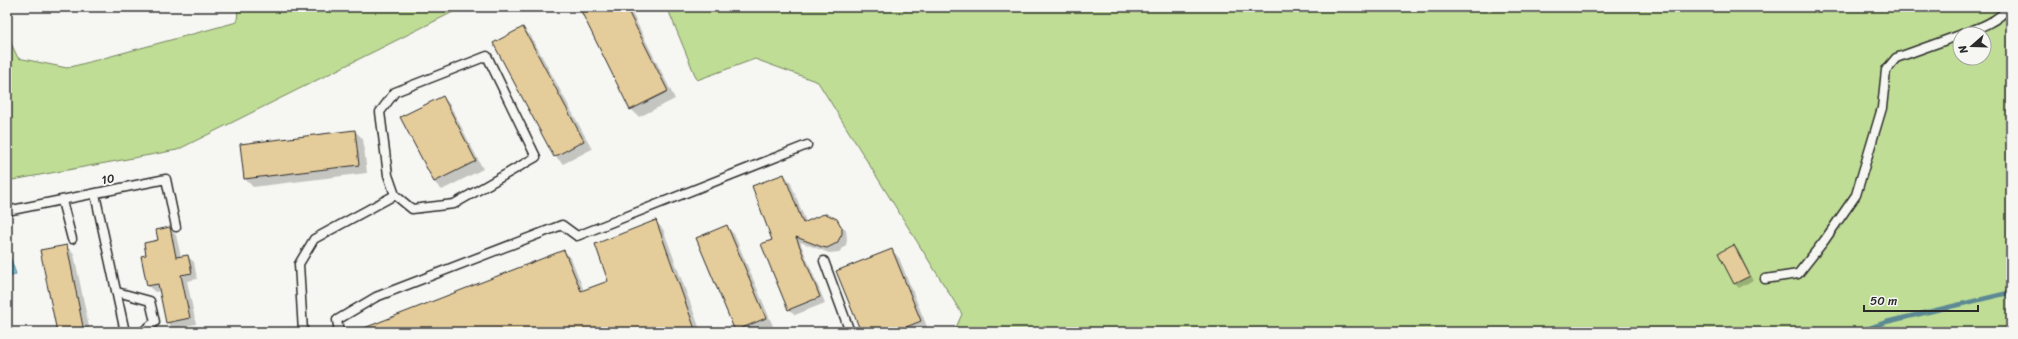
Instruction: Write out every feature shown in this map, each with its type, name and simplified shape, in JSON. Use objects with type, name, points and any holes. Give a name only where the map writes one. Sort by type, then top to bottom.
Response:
[{"type":"lane","points":[[1983,26],[2005,12],[2009,7]]},
{"type":"lane","points":[[1765,279],[1798,274],[1824,241],[1856,195],[1882,108],[1886,70],[1896,58],[1952,37]]},
{"type":"lane","points":[[487,56],[536,157],[454,204],[412,209],[395,195],[388,175],[380,112],[395,92],[487,56]]},
{"type":"lane","points":[[339,332],[337,320],[376,297],[562,225],[576,236],[807,145]]},
{"type":"lane","name":"10","points":[[7,211],[166,179],[176,227]]},
{"type":"lane","points":[[95,194],[125,332]]},
{"type":"lane","points":[[303,332],[299,264],[314,239],[395,195]]},
{"type":"lane","points":[[62,201],[72,239]]},
{"type":"lane","points":[[824,261],[850,332]]},
{"type":"lane","points":[[117,292],[150,301],[155,322],[142,332]]},
{"type":"green space","points":[[238,7],[463,7],[177,150],[7,181],[7,35],[18,58],[67,68],[237,22]]},
{"type":"green space","points":[[667,7],[2011,7],[2011,332],[954,332],[962,314],[818,82],[755,59],[697,80]]},
{"type":"water","points":[[7,254],[10,257],[16,274],[7,278]]},
{"type":"building","points":[[579,7],[626,7],[668,91],[630,110]]},
{"type":"building","points":[[523,27],[584,141],[554,157],[493,43]]},
{"type":"building","points":[[443,96],[476,161],[434,182],[400,117]]},
{"type":"building","points":[[355,130],[359,165],[244,179],[240,144]]},
{"type":"building","points":[[784,174],[803,223],[826,214],[837,219],[842,228],[842,234],[837,243],[827,248],[796,237],[820,297],[788,310],[761,244],[772,240],[752,186]]},
{"type":"building","points":[[656,220],[696,332],[354,332],[564,250],[581,291],[608,281],[595,244]]},
{"type":"building","points":[[727,225],[766,318],[735,331],[696,238]]},
{"type":"building","points":[[170,227],[176,257],[188,255],[192,273],[181,275],[190,318],[166,323],[158,284],[147,286],[141,256],[146,255],[144,243],[158,240],[156,230]]},
{"type":"building","points":[[67,245],[84,332],[57,332],[40,250]]},
{"type":"building","points":[[1734,245],[1750,276],[1734,284],[1718,253]]},
{"type":"building","points":[[892,249],[921,321],[894,332],[861,332],[836,271]]},
{"type":"waterway","points":[[1858,332],[1886,322],[2008,293],[2011,287]]}]
